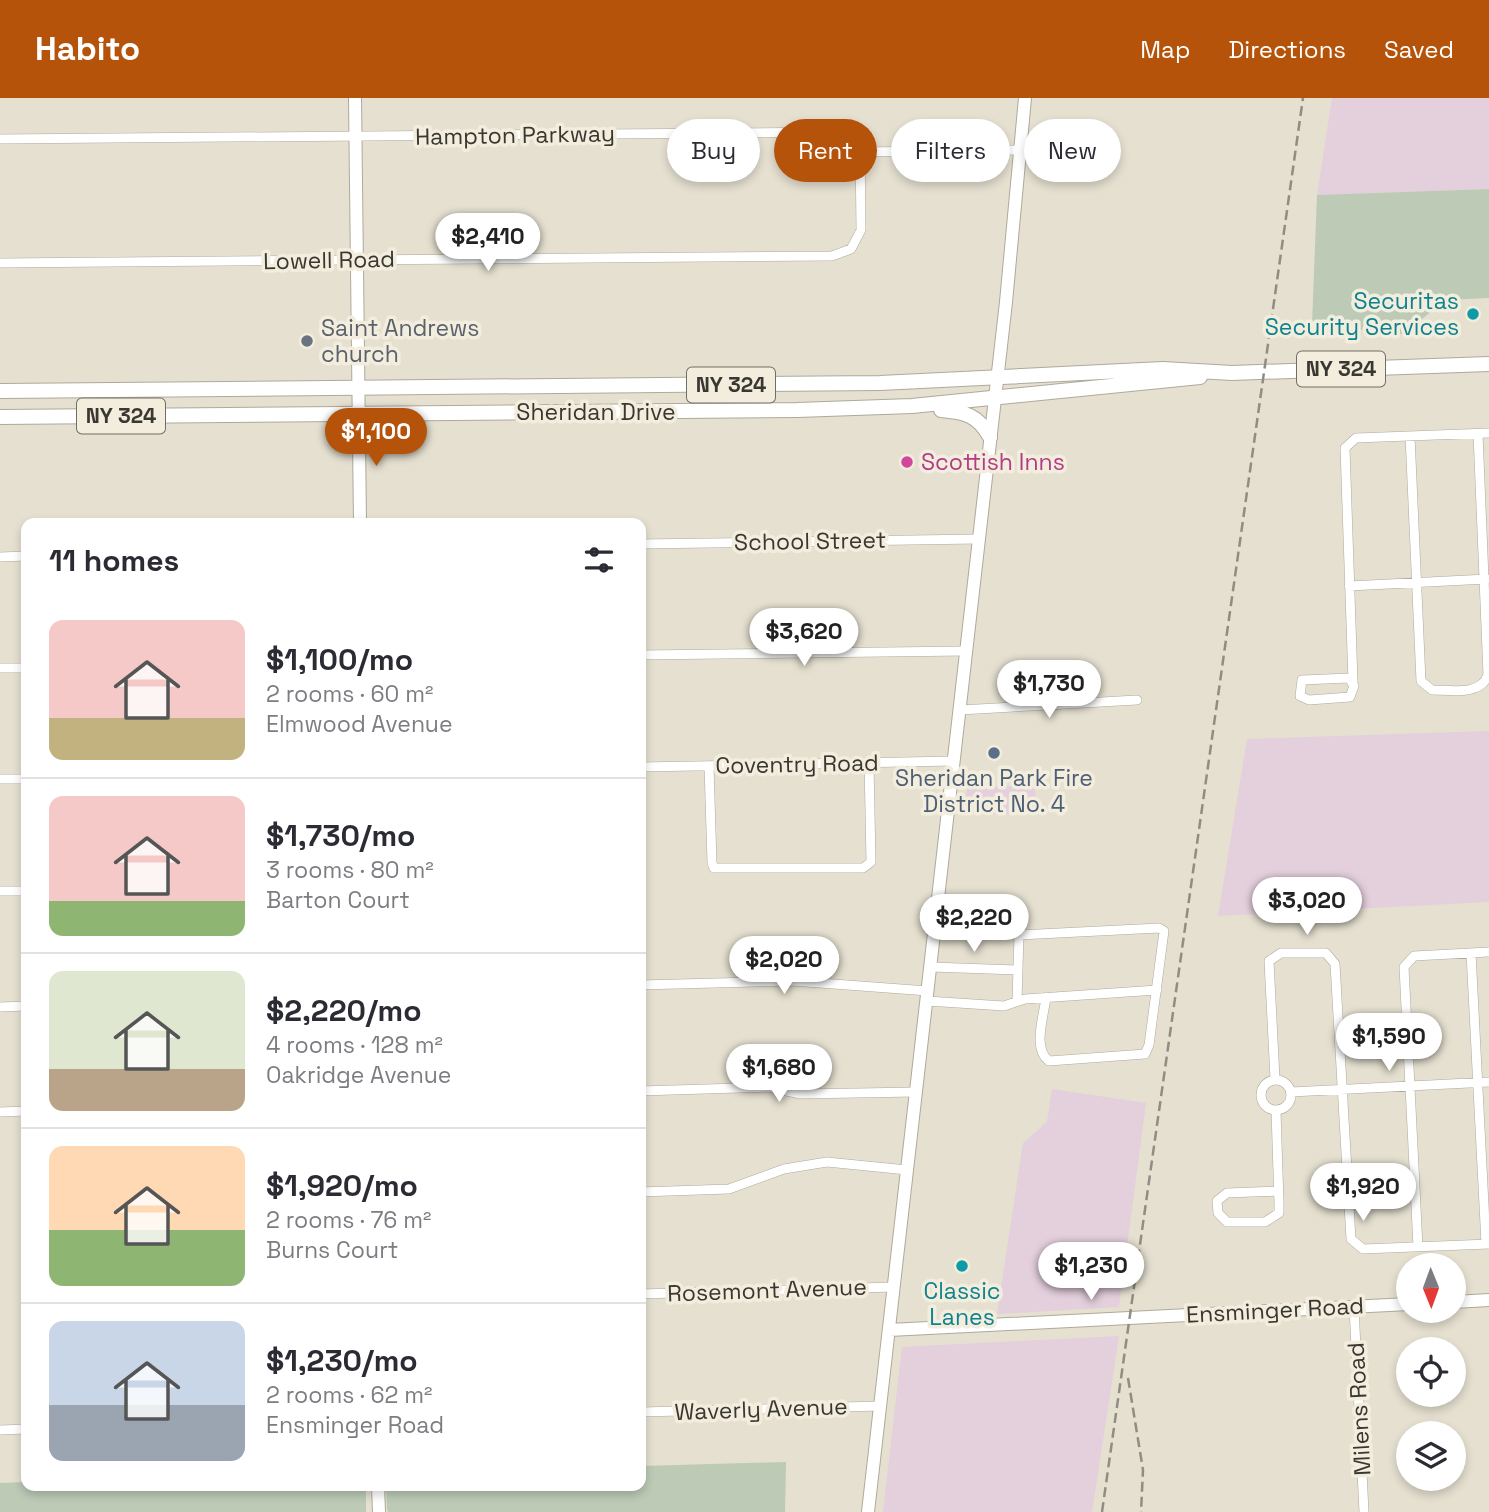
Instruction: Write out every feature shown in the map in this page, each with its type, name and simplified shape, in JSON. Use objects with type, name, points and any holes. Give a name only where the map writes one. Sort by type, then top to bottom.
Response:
[{"type":"main road","points":[[355,98],[360,518]]},
{"type":"main road","points":[[868,1512],[967,651],[1025,98]]},
{"type":"main road","name":"Sheridan Drive","points":[[0,417],[797,411],[912,406],[1232,373],[1489,364]]},
{"type":"main road","name":"Sheridan Drive","points":[[0,391],[797,384],[997,378],[1163,369],[1232,373]]},
{"type":"main road","points":[[797,384],[797,411]]},
{"type":"main road","points":[[595,386],[595,412]]},
{"type":"main road","points":[[187,390],[188,415]]},
{"type":"main road","points":[[912,406],[968,413],[976,418],[990,437]]},
{"type":"main road","points":[[1466,1301],[1489,1300]]},
{"type":"main road","name":"Ensminger Road","points":[[889,1330],[1396,1305]]},
{"type":"main road","points":[[378,1491],[379,1512]]},
{"type":"street","name":"Hampton Parkway","points":[[0,139],[774,133]]},
{"type":"street","points":[[877,152],[1020,150]]},
{"type":"street","name":"Lowell Road","points":[[0,264],[839,255],[855,243],[860,230],[860,182]]},
{"type":"street","points":[[1353,682],[1349,678],[1306,679],[1300,684],[1299,692],[1302,699],[1309,700],[1347,698],[1353,695],[1353,682],[1349,586],[1345,448],[1356,438],[1489,433]]},
{"type":"street","points":[[1410,436],[1421,681],[1432,690],[1473,689],[1483,684],[1488,675],[1478,434]]},
{"type":"street","name":"School Street","points":[[646,544],[979,539]]},
{"type":"street","points":[[0,557],[21,556]]},
{"type":"street","points":[[1349,586],[1486,579]]},
{"type":"street","points":[[646,655],[967,651]]},
{"type":"street","points":[[0,668],[21,668]]},
{"type":"street","points":[[960,710],[1137,700]]},
{"type":"street","name":"Coventry Road","points":[[646,767],[954,761]]},
{"type":"street","points":[[709,766],[712,863],[715,868],[863,868],[871,862],[869,763]]},
{"type":"street","points":[[0,779],[21,779]]},
{"type":"street","points":[[0,891],[21,891]]},
{"type":"street","points":[[1017,1001],[1019,935],[1159,928],[1165,934],[1149,1045],[1145,1054],[1053,1062],[1042,1056],[1040,1048],[1046,997]]},
{"type":"street","points":[[1275,1079],[1269,961],[1281,953],[1321,951],[1331,957],[1335,964],[1351,1239],[1363,1249],[1487,1244],[1471,953]]},
{"type":"street","points":[[1418,1247],[1406,962],[1414,956],[1489,952]]},
{"type":"street","points":[[931,967],[1017,970]]},
{"type":"street","points":[[646,985],[793,981],[1004,1006],[1017,1001],[1046,997],[1157,990]]},
{"type":"street","points":[[0,1007],[21,1006]]},
{"type":"street","points":[[1275,1079],[1286,1083],[1291,1092],[1290,1101],[1284,1108],[1276,1111],[1265,1106],[1260,1095],[1264,1084],[1275,1079]]},
{"type":"street","points":[[1291,1092],[1489,1082]]},
{"type":"street","points":[[646,1091],[769,1087],[800,1094],[916,1092]]},
{"type":"street","points":[[0,1112],[21,1111]]},
{"type":"street","points":[[1276,1111],[1279,1191],[1279,1213],[1265,1222],[1227,1222],[1218,1213],[1217,1201],[1227,1193],[1279,1191]]},
{"type":"street","points":[[646,1192],[729,1189],[785,1169],[827,1161],[907,1170]]},
{"type":"street","name":"Rosemont Avenue","points":[[646,1294],[894,1287]]},
{"type":"street","name":"Milens Road","points":[[1354,1307],[1364,1512]]},
{"type":"street","name":"Waverly Avenue","points":[[646,1412],[881,1406]]},
{"type":"street","points":[[0,1430],[21,1429]]},
{"type":"shaded area","points":[[1332,98],[1489,98],[1489,189],[1317,195]]},
{"type":"shaded area","points":[[1489,731],[1489,902],[1218,916],[1247,739]]},
{"type":"shaded area","points":[[1035,785],[1036,814],[964,814],[967,788]]},
{"type":"shaded area","points":[[1052,1089],[1146,1103],[1119,1307],[997,1314],[1023,1143],[1047,1122]]},
{"type":"shaded area","points":[[1119,1336],[1092,1512],[883,1512],[902,1347]]},
{"type":"green space","points":[[1489,189],[1489,298],[1446,300],[1403,334],[1312,325],[1317,195]]},
{"type":"green space","points":[[786,1462],[785,1512],[388,1512],[387,1509],[386,1491],[646,1491],[646,1466]]},
{"type":"green space","points":[[21,1482],[21,1491],[366,1491],[366,1512],[0,1512],[0,1483]]},
{"type":"railway","points":[[1102,1512],[1303,98]]},
{"type":"railway","points":[[1128,1378],[1143,1470],[1141,1512]]},
{"type":"place","name":"Securitas Security Services","points":[[1473,314]]},
{"type":"place","name":"Saint Andrews church","points":[[307,341]]},
{"type":"place","name":"Scottish Inns","points":[[907,462]]},
{"type":"place","name":"Sheridan Park Fire District No. 4","points":[[994,753]]},
{"type":"place","name":"Classic Lanes","points":[[962,1266]]}]
